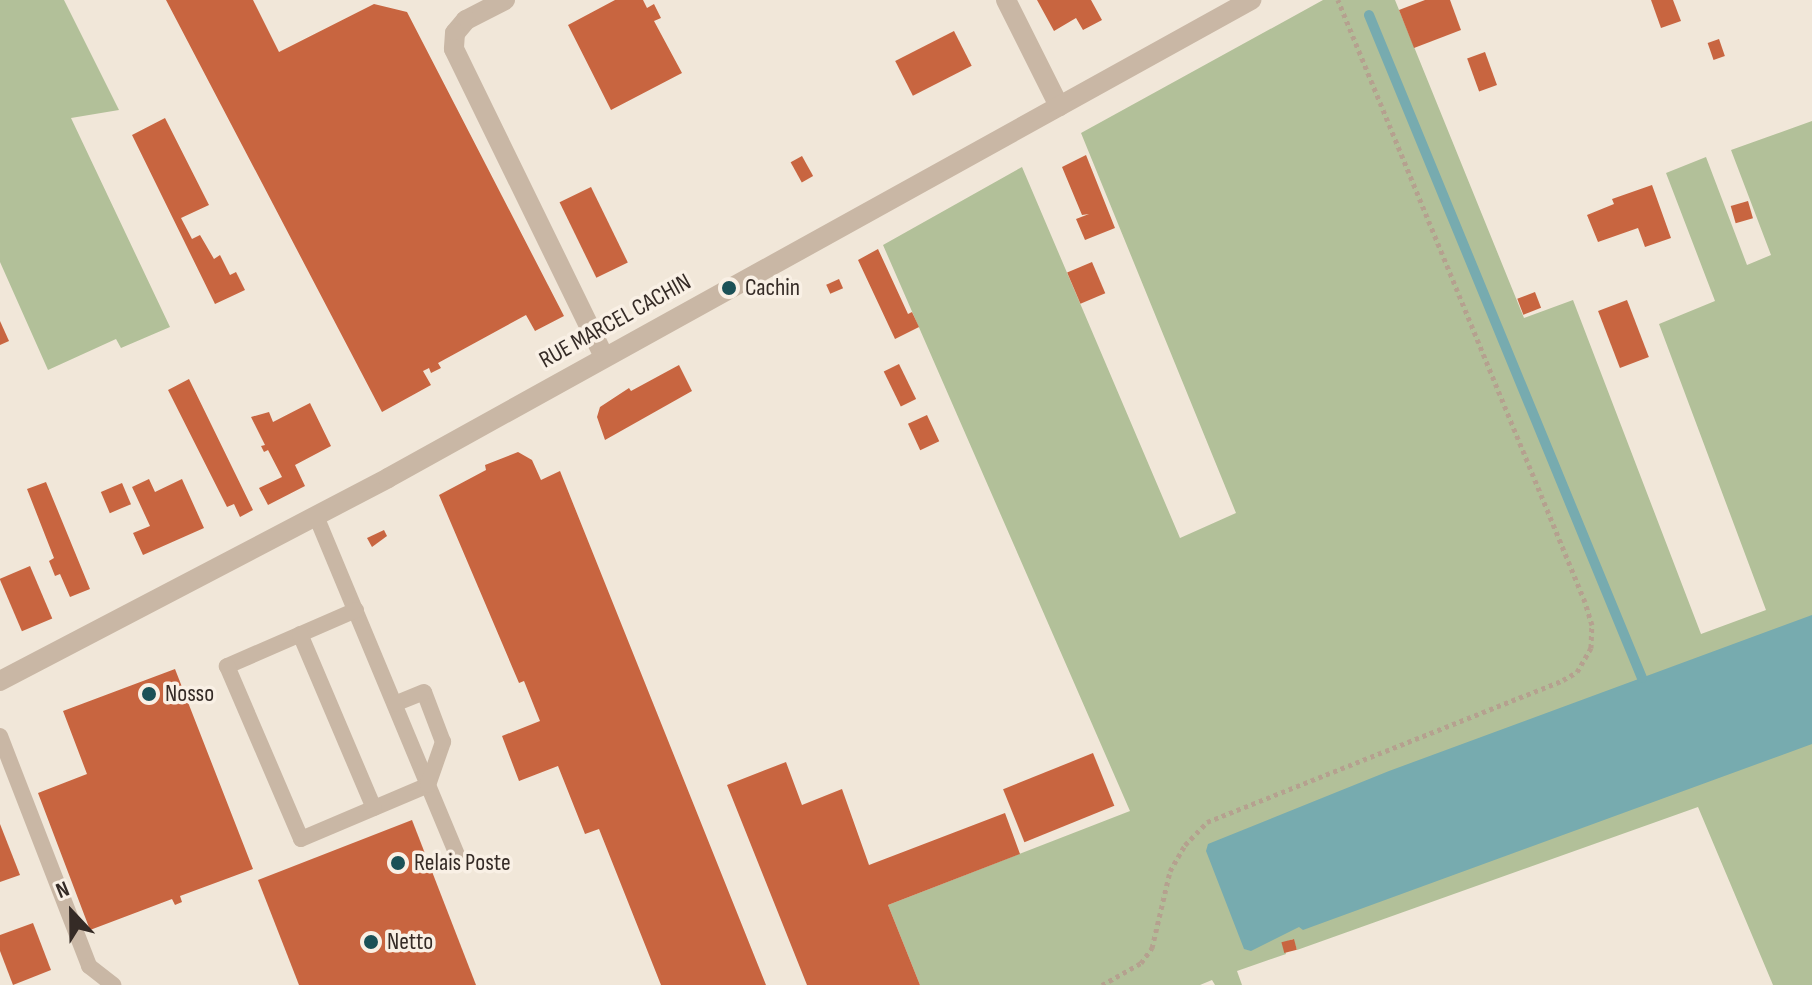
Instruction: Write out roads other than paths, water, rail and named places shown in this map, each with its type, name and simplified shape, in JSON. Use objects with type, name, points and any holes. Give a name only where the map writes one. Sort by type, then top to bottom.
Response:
[{"type":"street","points":[[505,0],[466,20],[455,33],[454,49],[604,357]]},
{"type":"street","points":[[1006,0],[1059,106]]},
{"type":"street","name":"RUE MARCEL CACHIN","points":[[0,681],[316,516],[1251,0]]},
{"type":"lane","points":[[316,516],[459,860]]},
{"type":"lane","points":[[356,610],[227,666],[301,839],[428,785],[443,742],[424,692],[395,704]]},
{"type":"lane","points":[[300,634],[374,808]]},
{"type":"lane","points":[[0,736],[89,966],[113,985]]},
{"type":"water","points":[[1812,615],[1812,744],[1303,930],[1299,927],[1251,951],[1244,949],[1206,851],[1208,844],[1389,771]]},
{"type":"waterway","points":[[1369,15],[1642,678]]},
{"type":"place","name":"Cachin","points":[[729,288]]},
{"type":"place","name":"Nosso","points":[[149,694]]},
{"type":"place","name":"Relais Poste","points":[[398,863]]},
{"type":"place","name":"Netto","points":[[371,942]]}]
